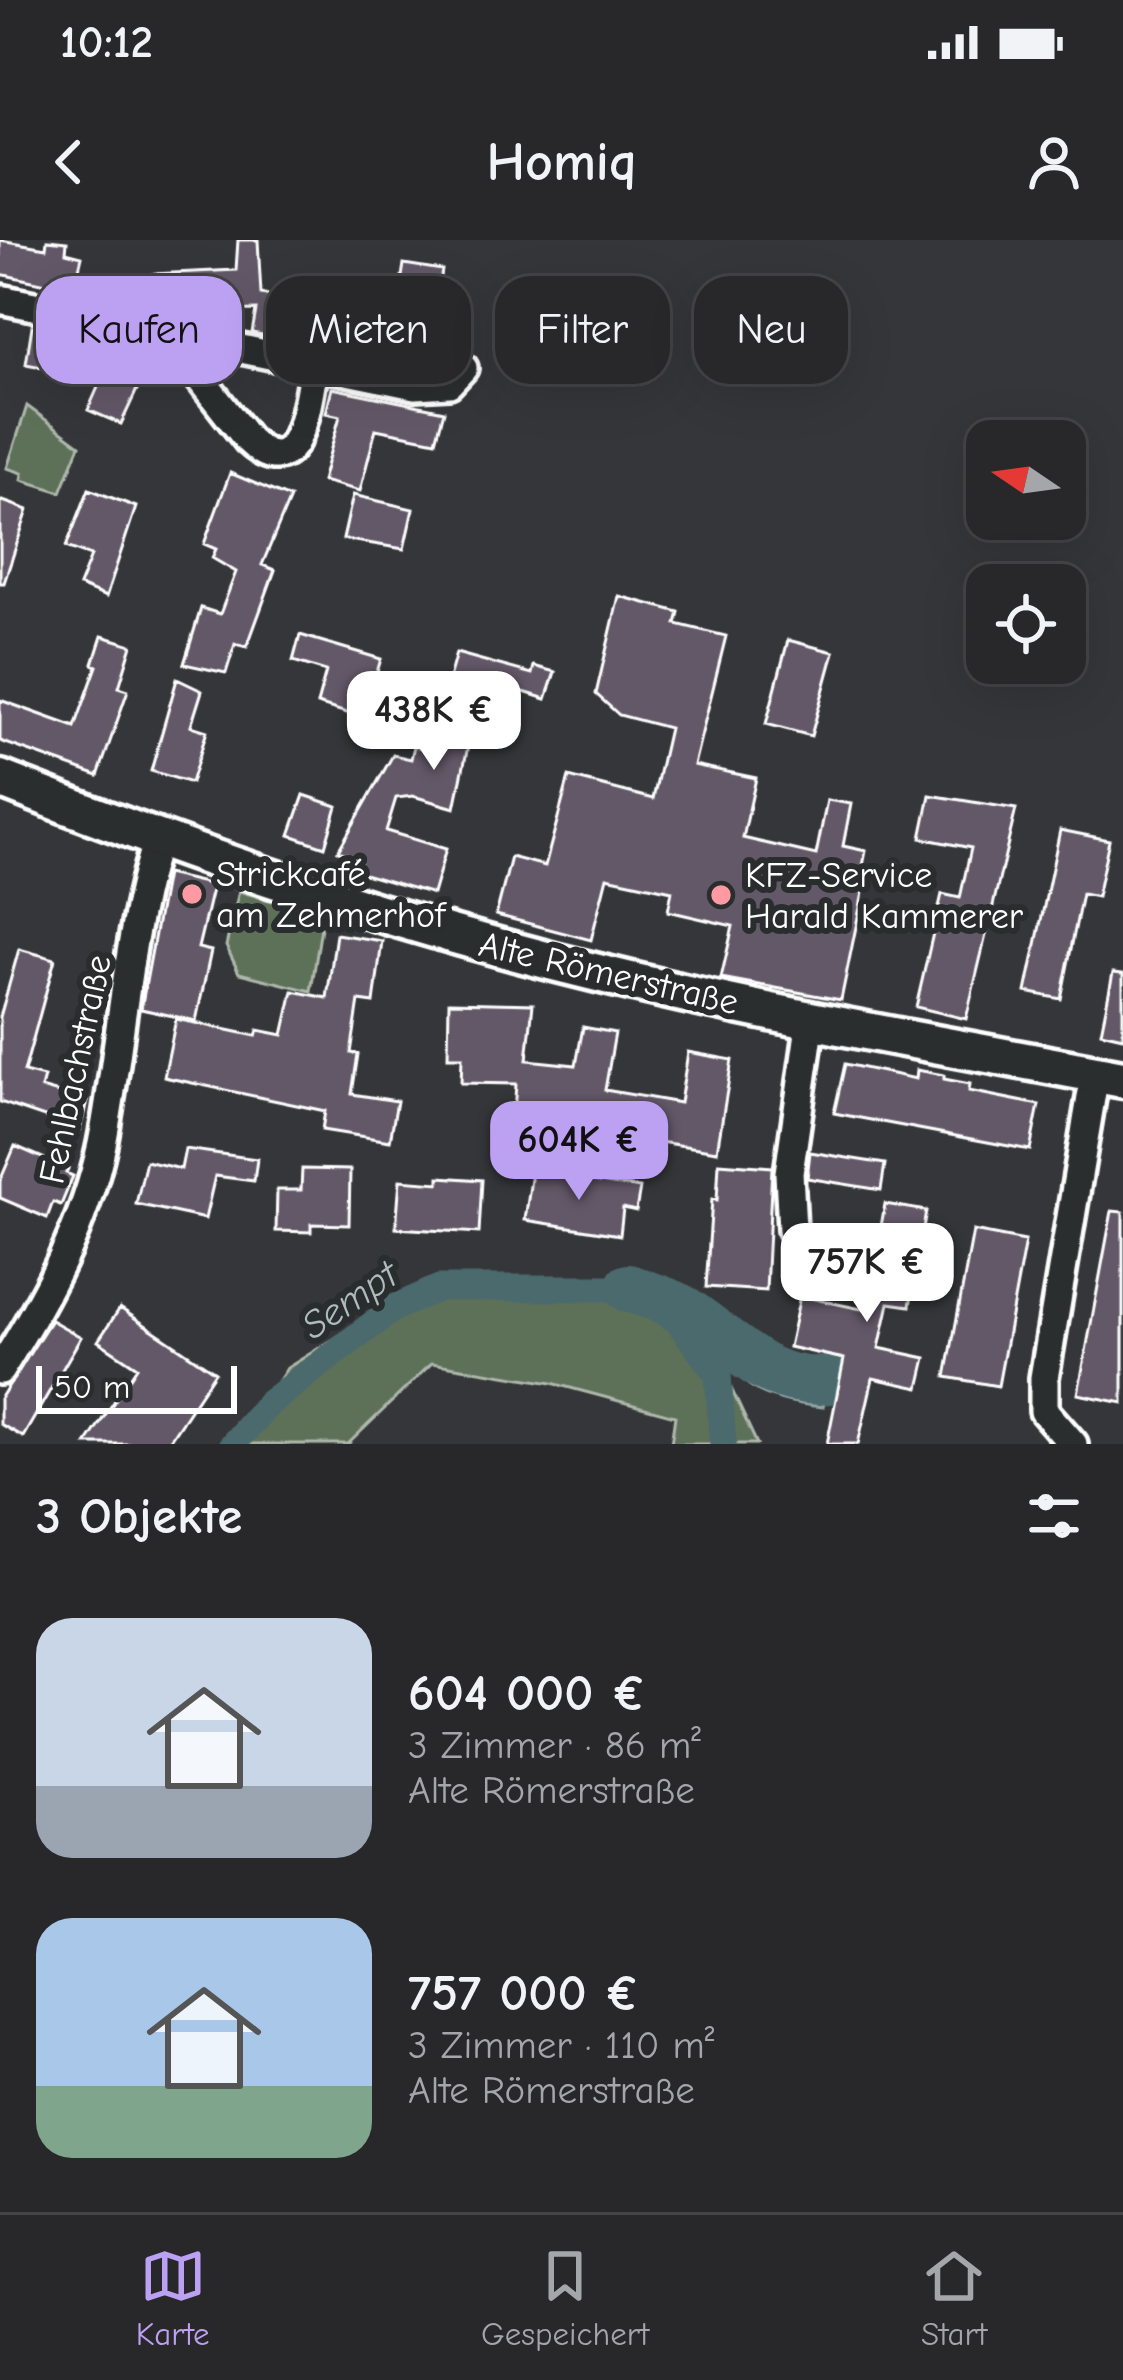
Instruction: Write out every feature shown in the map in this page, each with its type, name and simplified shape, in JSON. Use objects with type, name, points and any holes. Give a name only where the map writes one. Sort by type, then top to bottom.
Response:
[{"type":"main road","name":"Alte Römerstraße","points":[[0,779],[158,837],[479,942],[617,978],[1109,1077]]},
{"type":"street","points":[[0,299],[36,307]]},
{"type":"street","points":[[204,384],[248,440],[262,454],[276,458],[296,441],[310,384]]},
{"type":"street","name":"Fehlbachstraße","points":[[0,1370],[40,1306],[76,1228],[101,1150],[158,837]]},
{"type":"street","points":[[792,1230],[789,1173],[811,1019]]},
{"type":"street","points":[[1073,1444],[1045,1411],[1044,1378],[1109,1077]]},
{"type":"green space","points":[[27,406],[80,445],[61,492],[22,480],[23,473],[7,468]]},
{"type":"green space","points":[[239,891],[319,915],[322,921],[311,991],[239,973],[226,946]]},
{"type":"green space","points":[[625,1278],[688,1296],[757,1444],[671,1444],[675,1416],[552,1383],[432,1363],[348,1444],[237,1444],[287,1368],[396,1300]]},
{"type":"water","points":[[685,1311],[712,1314],[782,1358],[834,1360],[823,1407],[755,1389],[729,1366]]},
{"type":"building","points":[[0,240],[46,248],[47,240],[67,242],[66,252],[82,256],[77,276],[36,276],[36,282],[0,274]]},
{"type":"building","points":[[238,240],[258,240],[266,336],[252,333],[256,310],[242,310],[242,276],[153,276],[153,274],[236,270]]},
{"type":"building","points":[[404,264],[442,270],[441,276],[402,276]]},
{"type":"building","points":[[32,326],[36,327],[36,366],[26,364]]},
{"type":"building","points":[[94,384],[140,384],[121,424],[88,410],[99,385]]},
{"type":"building","points":[[332,388],[444,411],[436,441],[376,429],[360,491],[322,481],[340,416],[326,413]]},
{"type":"building","points":[[230,473],[290,498],[262,565],[275,570],[247,647],[235,644],[226,673],[184,664],[201,608],[220,614],[236,572],[212,558],[216,549],[204,544]]},
{"type":"building","points":[[89,489],[136,507],[106,597],[79,586],[91,556],[66,547]]},
{"type":"building","points":[[353,495],[413,509],[404,549],[343,539]]},
{"type":"building","points":[[0,500],[28,510],[4,583],[0,583]]},
{"type":"building","points":[[619,596],[679,612],[676,624],[726,636],[694,765],[756,778],[743,838],[816,855],[827,800],[851,804],[843,846],[866,851],[863,866],[868,868],[841,1000],[721,978],[733,926],[668,911],[672,891],[607,877],[591,940],[496,915],[511,857],[545,866],[569,777],[653,799],[669,728],[619,715],[596,694]]},
{"type":"building","points":[[300,635],[381,659],[363,718],[317,704],[326,671],[293,661]]},
{"type":"building","points":[[102,636],[132,645],[119,687],[128,690],[98,776],[0,741],[0,700],[75,727],[97,666],[93,664]]},
{"type":"building","points":[[788,640],[834,652],[811,736],[766,724]]},
{"type":"building","points":[[456,653],[532,674],[534,666],[555,672],[546,699],[505,686],[504,723],[476,708],[455,808],[413,796],[396,798],[386,831],[446,849],[433,894],[357,872],[361,859],[338,851],[393,755],[411,759],[414,746],[429,750]]},
{"type":"building","points":[[177,679],[202,691],[191,726],[207,731],[191,783],[151,771]]},
{"type":"building","points":[[304,795],[337,806],[325,847],[290,835]]},
{"type":"building","points":[[930,795],[1016,809],[966,1019],[916,1007],[942,894],[960,898],[971,848],[921,838]]},
{"type":"building","points":[[1060,830],[1109,840],[1097,897],[1082,894],[1061,999],[1026,992]]},
{"type":"building","points":[[166,874],[213,885],[198,948],[211,951],[196,1021],[141,1009]]},
{"type":"building","points":[[336,934],[382,941],[374,1003],[359,1001],[351,1053],[358,1054],[352,1094],[397,1101],[390,1141],[322,1130],[325,1111],[164,1077],[176,1019],[256,1036],[258,1030],[283,1035],[293,991],[327,998]]},
{"type":"building","points":[[19,949],[55,959],[24,1072],[44,1077],[41,1088],[87,1101],[80,1129],[0,1102],[0,1017]]},
{"type":"building","points":[[1113,973],[1123,974],[1123,1037],[1101,1032]]},
{"type":"building","points":[[449,1002],[533,1004],[527,1060],[576,1065],[583,1027],[615,1033],[605,1090],[680,1103],[688,1052],[732,1060],[717,1151],[615,1135],[614,1142],[533,1128],[531,1168],[510,1167],[516,1084],[461,1083],[462,1057],[448,1057]]},
{"type":"building","points":[[845,1064],[916,1079],[917,1070],[944,1075],[944,1079],[970,1084],[969,1091],[1039,1105],[1030,1150],[834,1113]]},
{"type":"building","points":[[15,1146],[68,1169],[66,1173],[73,1176],[61,1205],[53,1202],[47,1218],[0,1198],[0,1181]]},
{"type":"building","points":[[185,1149],[257,1159],[254,1181],[215,1176],[205,1219],[136,1204],[146,1161],[181,1169]]},
{"type":"building","points":[[810,1152],[885,1164],[881,1190],[807,1178]]},
{"type":"building","points":[[719,1163],[772,1167],[766,1291],[706,1287]]},
{"type":"building","points":[[302,1169],[350,1170],[349,1225],[311,1224],[311,1232],[276,1231],[277,1190],[301,1190]]},
{"type":"building","points":[[532,1172],[640,1188],[636,1211],[623,1208],[620,1235],[525,1220]]},
{"type":"building","points":[[439,1177],[482,1180],[479,1233],[396,1228],[400,1180],[439,1183]]},
{"type":"building","points":[[885,1204],[926,1211],[910,1306],[889,1303],[879,1348],[926,1358],[919,1388],[873,1378],[858,1444],[827,1444],[844,1359],[789,1347],[800,1296],[866,1310]]},
{"type":"building","points":[[1112,1211],[1123,1212],[1123,1403],[1078,1394]]},
{"type":"building","points":[[973,1231],[1025,1241],[998,1386],[946,1377]]},
{"type":"building","points":[[120,1308],[215,1372],[167,1444],[86,1444],[137,1367],[98,1341]]},
{"type":"building","points":[[51,1320],[81,1337],[23,1437],[0,1424],[0,1399]]},
{"type":"waterway","name":"Sempt","points":[[233,1444],[269,1403],[394,1308],[439,1288],[628,1288],[678,1321],[718,1375],[723,1444]]},
{"type":"waterway","points":[[628,1288],[681,1308],[767,1368],[785,1376],[829,1380]]},
{"type":"place","name":"Strickcafé am Zehmerhof","points":[[192,894]]},
{"type":"place","name":"KFZ-Service Harald Kammerer","points":[[721,895]]}]
